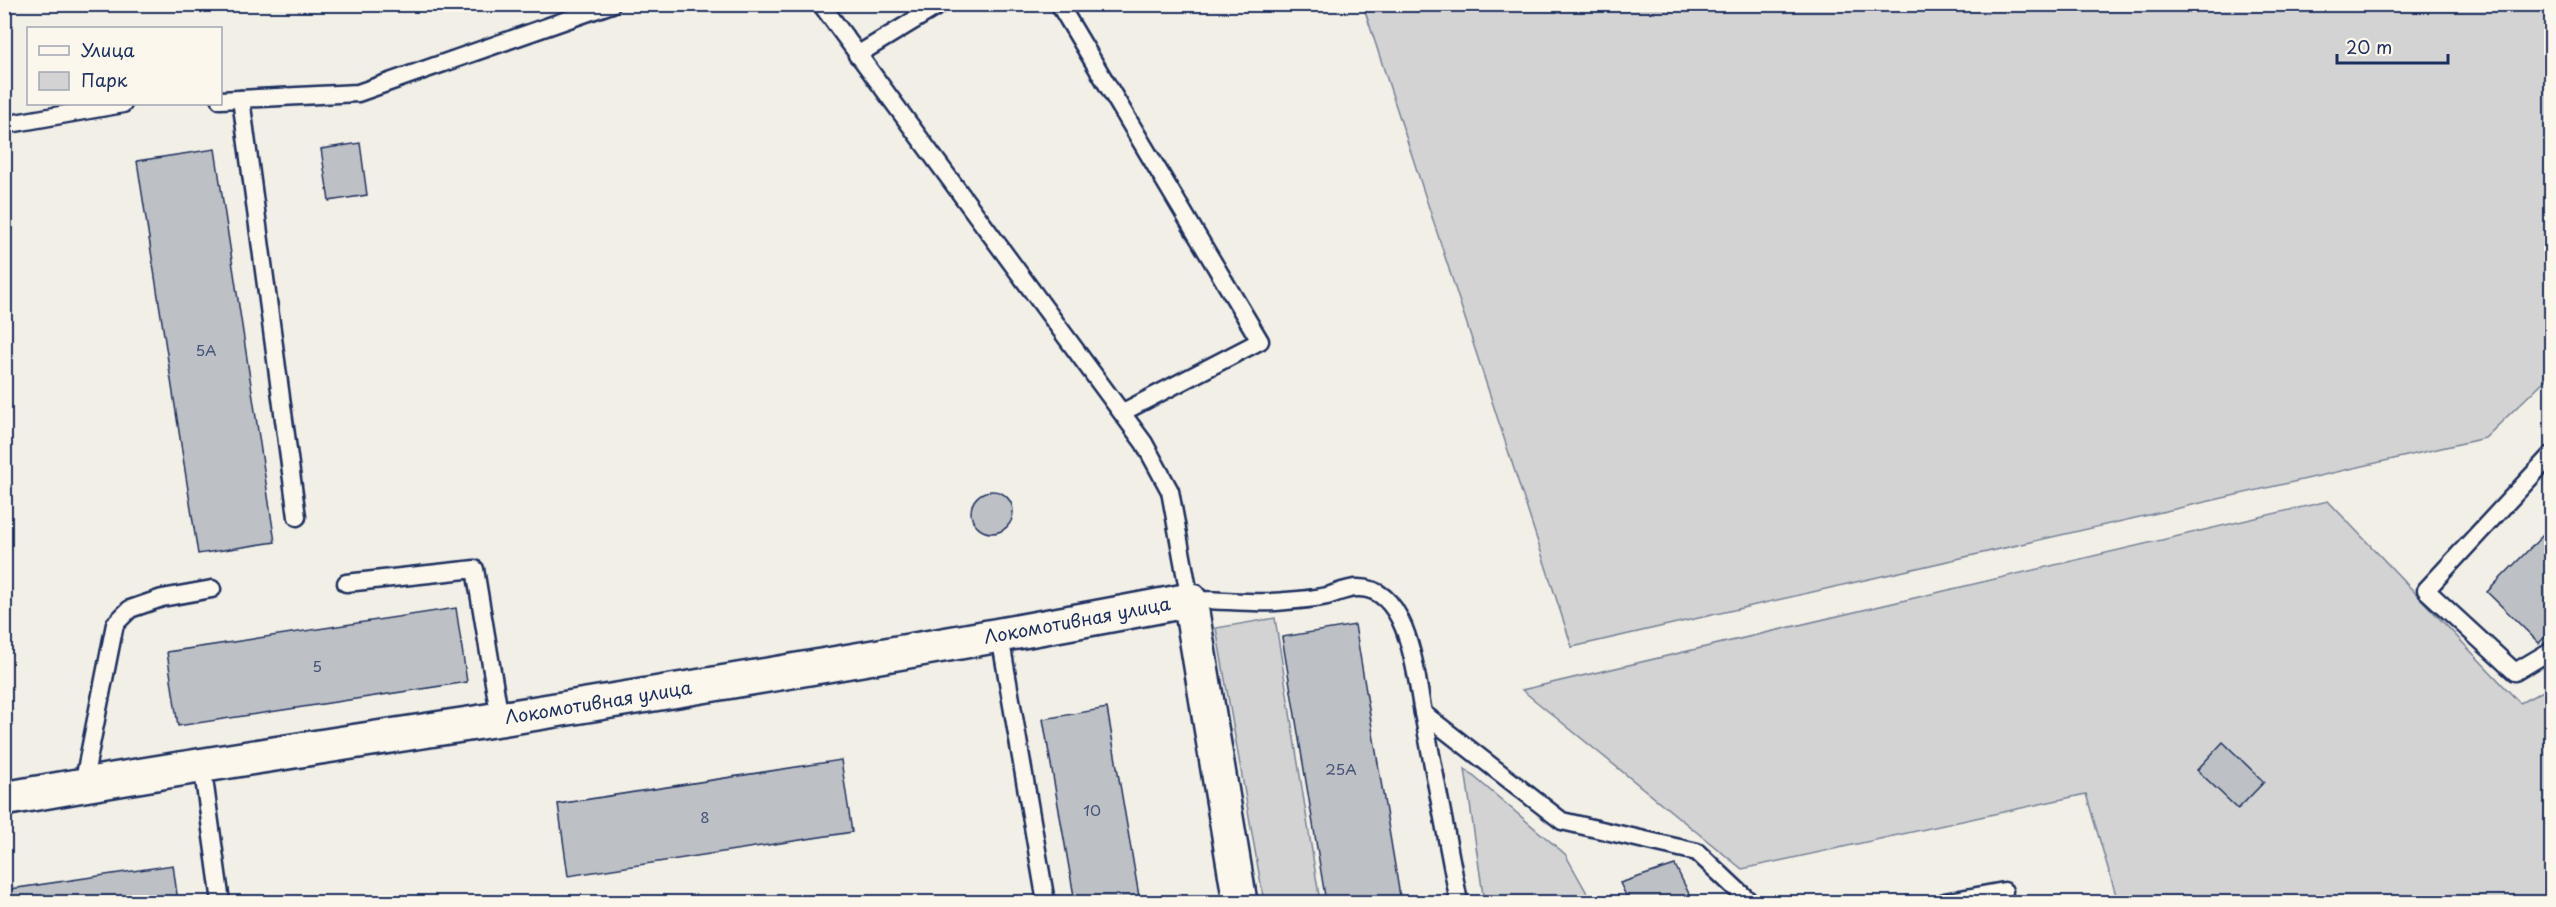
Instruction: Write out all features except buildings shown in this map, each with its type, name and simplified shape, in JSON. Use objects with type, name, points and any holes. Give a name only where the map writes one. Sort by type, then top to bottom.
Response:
[{"type":"street","name":"Локомотивная улица","points":[[4,799],[202,764],[500,719],[1000,636],[1190,600]]},
{"type":"street","points":[[1190,600],[1240,903]]},
{"type":"lane","points":[[222,99],[358,93],[612,4]]},
{"type":"lane","points":[[821,4],[1123,412],[1148,450],[1170,491],[1190,600],[1284,602],[1326,596],[1359,588],[1373,592],[1389,601],[1400,619],[1408,641],[1424,713],[1459,903]]},
{"type":"lane","points":[[857,55],[941,4]]},
{"type":"lane","points":[[1059,4],[1260,341],[1123,412]]},
{"type":"lane","points":[[241,99],[297,517]]},
{"type":"lane","points":[[4,124],[117,105]]},
{"type":"lane","points":[[2552,454],[2426,590],[2515,672],[2552,650]]},
{"type":"lane","points":[[346,583],[475,568],[500,719]]},
{"type":"lane","points":[[83,785],[115,624],[130,609],[162,598],[212,589]]},
{"type":"lane","points":[[1000,636],[1046,903]]},
{"type":"lane","points":[[1424,713],[1562,821],[1697,852],[1750,903]]},
{"type":"lane","points":[[202,764],[221,903]]},
{"type":"lane","points":[[1944,903],[2004,891]]},
{"type":"green space","points":[[1363,5],[2551,5],[2551,374],[2485,438],[1572,647]]},
{"type":"green space","points":[[2328,501],[2520,703],[2551,687],[2551,902],[2118,902],[2086,794],[1742,869],[1522,690]]},
{"type":"green space","points":[[1275,618],[1320,902],[1264,902],[1216,628]]},
{"type":"green space","points":[[1465,769],[1565,854],[1592,902],[1484,902]]}]
